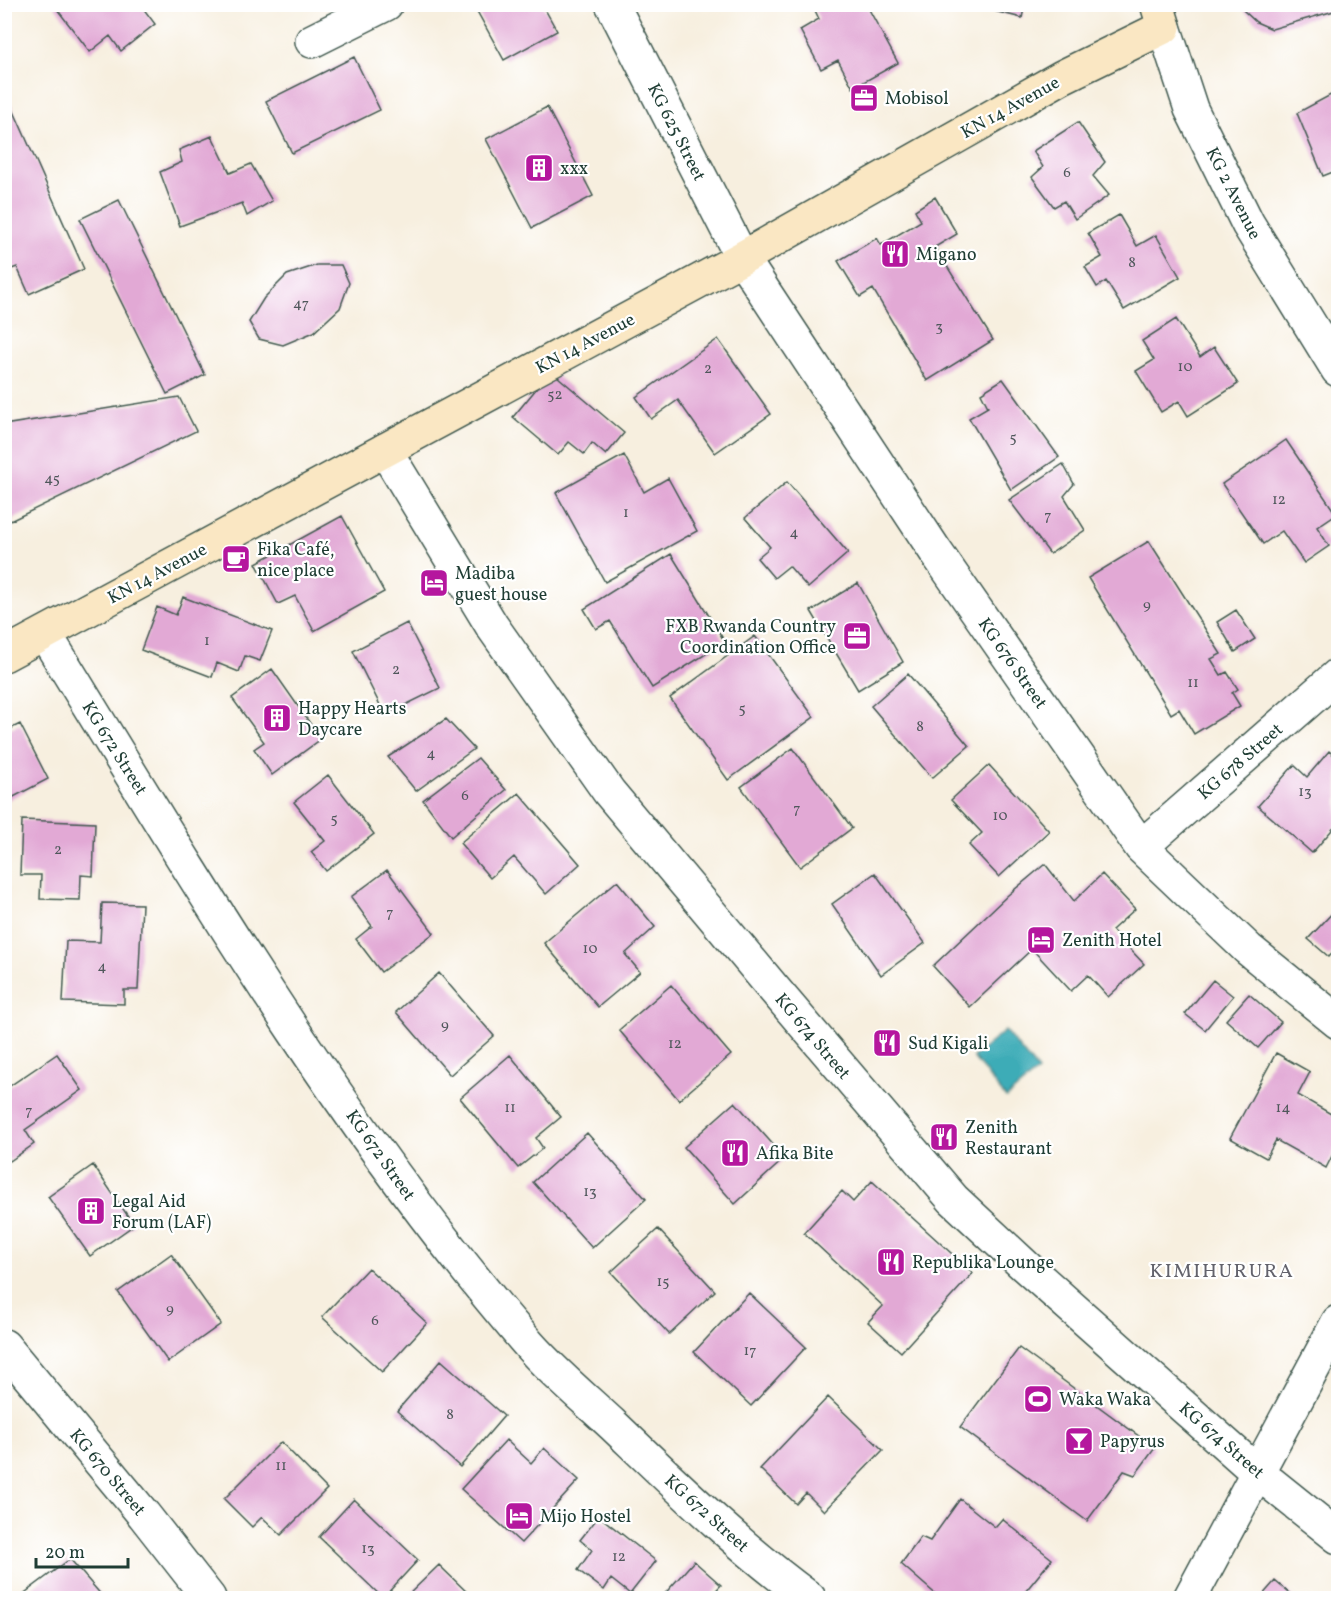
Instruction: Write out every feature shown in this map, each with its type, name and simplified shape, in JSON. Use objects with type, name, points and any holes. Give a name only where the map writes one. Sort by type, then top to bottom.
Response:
[{"type":"main road","name":"KN 14 Avenue","points":[[4,655],[742,258],[1062,77],[1160,16]]},
{"type":"street","points":[[312,40],[386,4]]},
{"type":"street","name":"KG 625 Street","points":[[612,4],[742,258]]},
{"type":"street","name":"KG 2 Avenue","points":[[1160,16],[1191,109],[1248,224],[1338,370]]},
{"type":"street","name":"KG 676 Street","points":[[742,258],[936,552],[1141,847],[1248,949],[1338,1022]]},
{"type":"street","name":"KG 674 Street","points":[[385,450],[492,626],[609,792],[901,1139],[953,1198],[1024,1266],[1257,1472],[1338,1537]]},
{"type":"street","name":"KG 672 Street","points":[[45,634],[224,926],[395,1178],[526,1341],[685,1493],[768,1568],[809,1599]]},
{"type":"street","name":"KG 678 Street","points":[[1141,847],[1338,675]]},
{"type":"street","points":[[1190,1599],[1338,1322]]},
{"type":"street","name":"KG 670 Street","points":[[4,1346],[144,1515],[209,1599]]},
{"type":"street","points":[[4,1381],[38,1388]]},
{"type":"water","points":[[1005,1031],[1038,1071],[1006,1098],[973,1057]]},
{"type":"building","points":[[53,4],[140,4],[155,24],[121,51],[110,36],[90,52]]},
{"type":"building","points":[[473,4],[542,4],[557,31],[504,60]]},
{"type":"building","points":[[812,4],[866,4],[898,63],[853,88],[838,60],[821,69],[800,30],[819,19]]},
{"type":"building","points":[[966,4],[1025,4],[1022,18]]},
{"type":"building","points":[[1241,4],[1338,4],[1338,22],[1334,11],[1272,29],[1256,22],[1243,10]]},
{"type":"building","points":[[354,57],[380,110],[292,153],[266,101]]},
{"type":"building","points":[[4,89],[84,269],[29,294],[17,267],[4,272]]},
{"type":"building","points":[[1338,91],[1338,170],[1323,176],[1297,113]]},
{"type":"building","name":"xxx","points":[[547,107],[593,196],[532,228],[486,139]]},
{"type":"building","points":[[1078,122],[1105,162],[1093,176],[1109,195],[1075,219],[1064,201],[1054,207],[1032,177],[1043,167],[1033,151]]},
{"type":"building","points":[[212,136],[230,173],[251,164],[272,201],[247,216],[242,203],[180,226],[160,172],[182,162],[179,150]]},
{"type":"building","points":[[935,197],[957,234],[935,247],[993,340],[927,381],[873,289],[860,297],[838,261],[877,238],[881,245],[921,221],[915,210]]},
{"type":"building","points":[[119,200],[205,375],[167,394],[80,219]]},
{"type":"building","points":[[1119,215],[1137,246],[1156,235],[1180,277],[1124,310],[1106,281],[1097,287],[1085,267],[1102,257],[1088,233]]},
{"type":"building","points":[[317,265],[341,265],[349,283],[340,308],[314,332],[283,345],[259,339],[249,322],[264,298],[287,275]]},
{"type":"building","points":[[1176,319],[1200,357],[1214,347],[1238,384],[1188,416],[1179,401],[1161,412],[1136,371],[1154,360],[1142,341]]},
{"type":"building","points":[[718,339],[771,414],[715,453],[678,400],[651,419],[636,397]]},
{"type":"building","points":[[551,371],[624,433],[606,455],[592,443],[584,454],[569,442],[558,455],[513,417]]},
{"type":"building","points":[[1003,379],[1059,457],[1011,490],[969,418],[988,407],[981,393]]},
{"type":"building","points":[[179,397],[196,431],[4,524],[4,425]]},
{"type":"building","points":[[1286,440],[1336,514],[1317,527],[1329,546],[1304,563],[1282,531],[1263,544],[1222,484]]},
{"type":"building","points":[[624,455],[644,492],[668,478],[697,531],[605,582],[556,493]]},
{"type":"building","points":[[1063,464],[1074,484],[1064,496],[1085,530],[1050,554],[1009,500]]},
{"type":"building","points":[[787,482],[848,553],[808,588],[789,566],[774,578],[757,558],[770,547],[745,518]]},
{"type":"building","points":[[342,516],[384,592],[314,631],[295,596],[278,604],[256,563]]},
{"type":"building","points":[[1149,541],[1221,654],[1211,659],[1221,675],[1227,672],[1238,689],[1232,693],[1240,706],[1194,734],[1179,709],[1171,714],[1088,578]]},
{"type":"building","points":[[671,554],[725,642],[652,688],[610,621],[596,629],[584,609]]},
{"type":"building","name":"FXB Rwanda Country Coordination Office","points":[[858,583],[903,662],[858,690],[811,611]]},
{"type":"building","points":[[183,597],[272,631],[260,661],[245,656],[239,672],[217,663],[212,677],[141,650],[157,607],[176,615]]},
{"type":"building","points":[[1236,610],[1255,639],[1235,652],[1217,622]]},
{"type":"building","points":[[407,623],[440,688],[385,715],[353,651]]},
{"type":"building","points":[[755,636],[814,717],[728,780],[670,698]]},
{"type":"building","name":"Happy Hearts Daycare","points":[[272,669],[321,739],[272,775],[254,749],[264,742],[232,698]]},
{"type":"building","points":[[908,674],[969,746],[932,778],[871,706]]},
{"type":"building","points":[[446,719],[474,749],[416,791],[388,757]]},
{"type":"building","points":[[20,724],[48,779],[4,802],[4,732]]},
{"type":"building","points":[[793,748],[852,828],[800,867],[741,787]]},
{"type":"building","points":[[1329,751],[1338,759],[1338,823],[1312,853],[1258,806],[1294,765],[1307,777]]},
{"type":"building","points":[[478,758],[506,790],[451,837],[423,800]]},
{"type":"building","points":[[989,765],[1049,831],[999,877],[969,845],[982,833],[951,800]]},
{"type":"building","points":[[328,775],[374,834],[326,871],[311,852],[325,841],[294,802]]},
{"type":"building","points":[[519,793],[580,864],[546,894],[514,857],[490,878],[460,843]]},
{"type":"building","points":[[22,820],[95,823],[93,876],[81,875],[80,900],[40,899],[41,875],[20,875]]},
{"type":"building","name":"Zenith Hotel","points":[[1045,864],[1074,901],[1102,874],[1135,909],[1112,930],[1144,964],[1108,997],[1088,975],[1071,991],[1032,949],[970,1007],[933,966],[1008,895]]},
{"type":"building","points":[[387,870],[434,933],[381,972],[356,939],[372,926],[351,897]]},
{"type":"building","points":[[875,873],[925,943],[881,975],[832,904]]},
{"type":"building","points":[[617,881],[655,927],[625,954],[640,972],[598,1007],[544,943]]},
{"type":"building","points":[[102,903],[142,904],[138,990],[124,990],[124,1004],[63,1002],[66,941],[100,942]]},
{"type":"building","points":[[1338,907],[1338,947],[1329,957],[1308,939]]},
{"type":"building","points":[[439,973],[494,1036],[450,1075],[396,1012]]},
{"type":"building","points":[[1213,980],[1233,996],[1205,1030],[1185,1014]]},
{"type":"building","points":[[671,985],[731,1055],[679,1100],[619,1030]]},
{"type":"building","points":[[1249,994],[1281,1022],[1258,1048],[1226,1020]]},
{"type":"building","points":[[1276,1053],[1310,1072],[1298,1095],[1338,1118],[1338,1144],[1326,1168],[1276,1140],[1266,1158],[1230,1138]]},
{"type":"building","points":[[57,1054],[82,1090],[25,1130],[34,1144],[10,1161],[4,1153],[4,1090]]},
{"type":"building","points":[[510,1055],[561,1117],[536,1138],[543,1148],[518,1168],[460,1098]]},
{"type":"building","name":"Afika Bite","points":[[735,1102],[785,1158],[735,1204],[684,1147]]},
{"type":"building","points":[[587,1133],[646,1199],[592,1248],[533,1182]]},
{"type":"building","name":"Legal Aid Forum (LAF)","points":[[93,1165],[134,1225],[90,1256],[48,1197]]},
{"type":"building","points":[[872,1181],[973,1273],[901,1352],[868,1322],[883,1306],[804,1233],[842,1191],[853,1202]]},
{"type":"building","points":[[658,1229],[715,1291],[669,1334],[611,1272]]},
{"type":"building","points":[[171,1254],[221,1324],[168,1362],[118,1292]]},
{"type":"building","points":[[368,1268],[427,1323],[382,1372],[322,1317]]},
{"type":"building","points":[[749,1293],[806,1347],[751,1406],[694,1352]]},
{"type":"building","points":[[1019,1348],[1155,1448],[1135,1475],[1124,1471],[1087,1521],[960,1427]]},
{"type":"building","points":[[441,1360],[504,1416],[460,1467],[397,1411]]},
{"type":"building","points":[[828,1397],[883,1450],[824,1511],[806,1493],[796,1504],[760,1469]]},
{"type":"building","name":"Mijo Hostel","points":[[506,1440],[531,1463],[544,1448],[579,1480],[521,1543],[461,1489]]},
{"type":"building","points":[[281,1442],[327,1489],[281,1535],[262,1517],[252,1527],[224,1499]]},
{"type":"building","points":[[354,1499],[418,1560],[383,1598],[319,1537]]},
{"type":"building","points":[[960,1499],[995,1527],[1002,1519],[1052,1559],[1020,1598],[940,1598],[901,1564],[921,1537],[930,1541]]},
{"type":"building","points":[[599,1516],[656,1561],[630,1594],[611,1579],[604,1590],[578,1570],[592,1550],[580,1540]]},
{"type":"building","points":[[70,1559],[104,1598],[18,1598]]},
{"type":"building","points":[[694,1561],[721,1585],[709,1598],[661,1598]]},
{"type":"building","points":[[439,1565],[473,1598],[405,1598]]},
{"type":"building","points":[[1275,1581],[1295,1598],[1260,1598]]},
{"type":"place","name":"Mobisol","points":[[864,98]]},
{"type":"place","name":"xxx","points":[[539,168]]},
{"type":"place","name":"Migano","points":[[895,254]]},
{"type":"place","name":"Fika Café, nice place","points":[[236,559]]},
{"type":"place","name":"Madiba guest house","points":[[434,583]]},
{"type":"place","name":"FXB Rwanda Country Coordination Office","points":[[857,636]]},
{"type":"place","name":"Happy Hearts Daycare","points":[[277,718]]},
{"type":"place","name":"Zenith Hotel","points":[[1041,940]]},
{"type":"place","name":"Sud Kigali","points":[[887,1043]]},
{"type":"place","name":"Zenith Restaurant","points":[[944,1137]]},
{"type":"place","name":"Afika Bite","points":[[735,1153]]},
{"type":"place","name":"Legal Aid Forum (LAF)","points":[[91,1211]]},
{"type":"place","name":"Republika Lounge","points":[[891,1262]]},
{"type":"place","name":"Waka Waka","points":[[1038,1399]]},
{"type":"place","name":"Papyrus","points":[[1079,1441]]},
{"type":"place","name":"Mijo Hostel","points":[[519,1516]]},
{"type":"district","name":"KIMIHURURA","points":[[1222,1270]]}]
